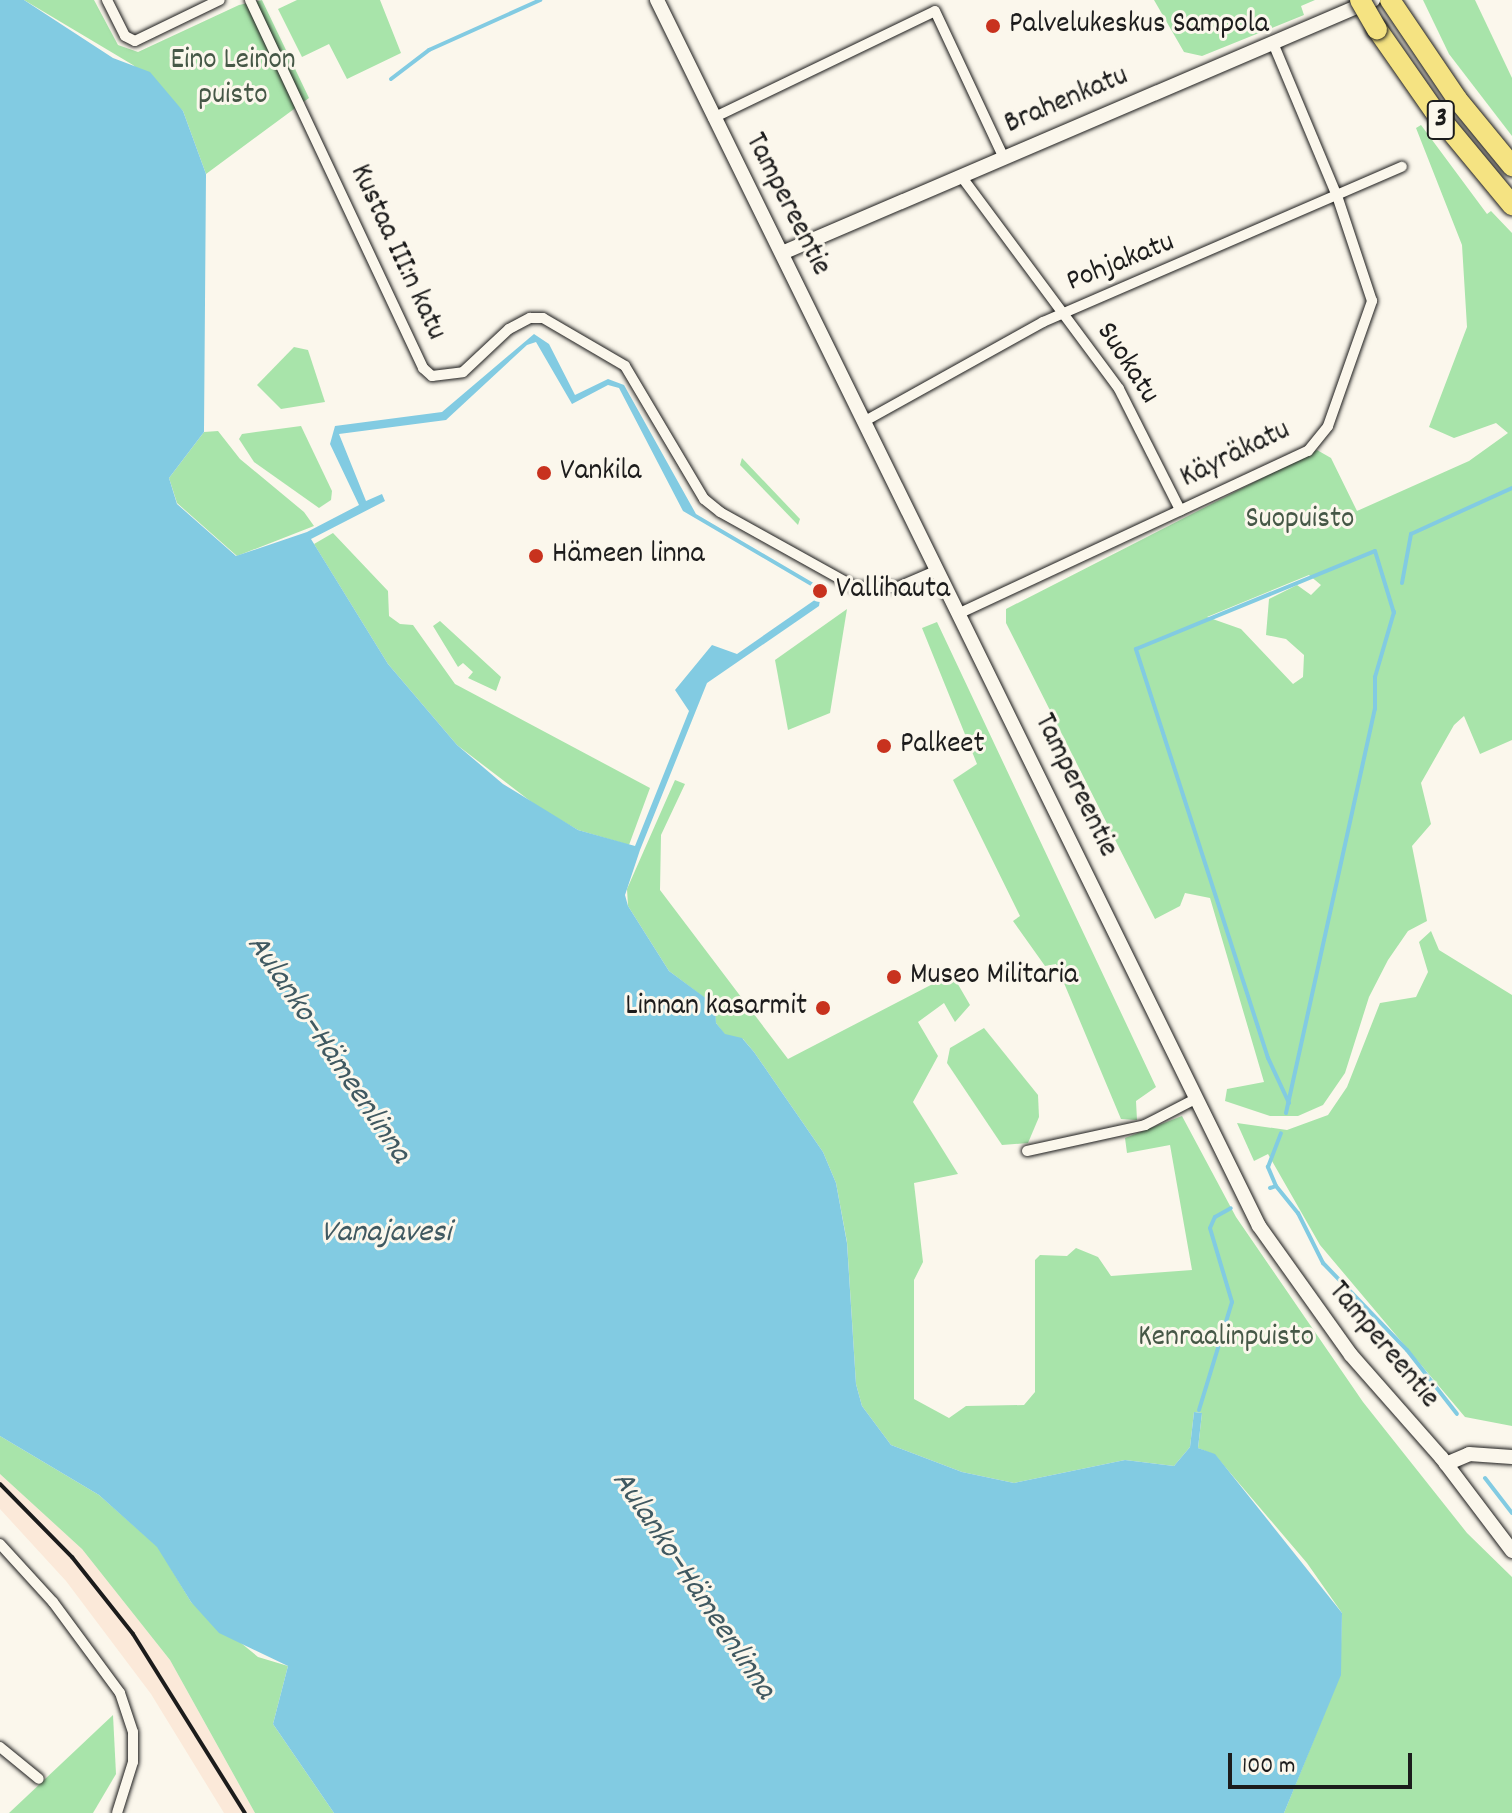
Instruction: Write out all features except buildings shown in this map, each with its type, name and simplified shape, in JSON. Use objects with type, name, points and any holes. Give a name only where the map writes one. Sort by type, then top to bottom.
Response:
[{"type":"highway","name":"3","points":[[1360,0],[1435,112],[1512,205]]},
{"type":"highway","name":"3","points":[[1395,8],[1512,166]]},
{"type":"main road","name":"Tampereentie","points":[[657,0],[1259,1226],[1309,1301],[1446,1464],[1512,1551]]},
{"type":"main road","name":"Brahenkatu","points":[[782,253],[1373,0]]},
{"type":"main road","points":[[1446,1464],[1469,1454],[1512,1457]]},
{"type":"street","points":[[107,0],[128,39],[139,40],[220,0]]},
{"type":"street","name":"Kustaa III:n katu","points":[[250,0],[423,368],[432,376],[463,372],[509,329],[530,318],[543,318],[625,366],[704,499],[720,512],[855,587],[898,587],[938,570]]},
{"type":"street","points":[[713,118],[935,11],[1004,158]]},
{"type":"street","name":"Käyräkatu","points":[[960,613],[1308,451],[1341,401],[1372,301],[1337,196],[1273,43]]},
{"type":"street","name":"Pohjakatu","points":[[865,421],[1062,314],[1402,167]]},
{"type":"street","name":"Suokatu","points":[[961,176],[1119,389],[1180,510]]},
{"type":"street","points":[[1027,1151],[1145,1125],[1197,1098]]},
{"type":"street","points":[[0,1544],[53,1602],[120,1693],[133,1732],[133,1762],[117,1813]]},
{"type":"street","points":[[0,1747],[39,1779]]},
{"type":"shaded area","points":[[0,1474],[82,1549],[170,1660],[255,1813],[224,1813],[151,1694],[66,1581],[0,1509]]},
{"type":"green space","name":"Eino Leinon puisto","points":[[24,0],[94,0],[118,45],[138,52],[239,5],[262,0],[309,98],[206,174],[183,111],[133,65]]},
{"type":"green space","points":[[297,0],[380,0],[401,53],[347,79],[329,44],[302,57],[278,9]]},
{"type":"green space","points":[[1154,0],[1315,0],[1301,6],[1304,15],[1202,56],[1184,52]]},
{"type":"green space","points":[[1423,0],[1475,0],[1512,78],[1512,136],[1449,54]]},
{"type":"green space","name":"Suopuisto","points":[[1421,125],[1487,214],[1491,211],[1512,233],[1512,740],[1480,754],[1464,716],[1454,725],[1421,783],[1431,824],[1412,846],[1427,921],[1408,931],[1388,960],[1369,997],[1345,1073],[1323,1105],[1298,1116],[1270,1116],[1225,1101],[1227,1089],[1264,1082],[1210,898],[1185,893],[1180,906],[1155,919],[1006,623],[1006,609],[1317,450],[1331,458],[1357,511],[1469,461],[1508,433],[1496,423],[1454,438],[1429,427],[1467,327],[1462,245],[1416,128]],"holes":[[[1309,575],[1321,585],[1311,595],[1297,585],[1269,599],[1266,635],[1286,639],[1304,655],[1303,677],[1293,684],[1241,629],[1207,617]]]},
{"type":"green space","points":[[294,347],[308,350],[325,402],[281,409],[257,385]]},
{"type":"green space","points":[[301,426],[332,491],[331,500],[319,508],[254,462],[239,439],[242,434]]},
{"type":"green space","points":[[218,431],[240,459],[304,512],[314,526],[237,556],[177,503],[169,478],[204,432]]},
{"type":"green space","points":[[742,458],[800,519],[798,525],[740,465]]},
{"type":"green space","points":[[333,533],[388,591],[389,616],[400,624],[413,625],[455,684],[650,788],[629,845],[578,830],[538,807],[457,745],[388,664],[314,544]]},
{"type":"green space","points":[[847,609],[830,713],[788,730],[775,660]]},
{"type":"green space","points":[[440,621],[501,677],[496,691],[468,678],[473,672],[463,663],[458,667],[433,626]]},
{"type":"green space","points":[[937,622],[1156,1087],[1136,1101],[1137,1120],[1121,1119],[1056,964],[1045,966],[1013,921],[1020,916],[953,780],[977,764],[922,628]]},
{"type":"green space","name":"Kenraalinpuisto","points":[[675,780],[685,784],[661,835],[660,890],[788,1059],[952,974],[970,1005],[955,1022],[944,1003],[918,1022],[938,1056],[913,1102],[958,1174],[914,1183],[923,1262],[914,1280],[914,1399],[949,1418],[966,1406],[1024,1405],[1035,1392],[1035,1260],[1040,1255],[1067,1256],[1076,1248],[1098,1257],[1111,1276],[1192,1270],[1170,1145],[1127,1153],[1125,1138],[1182,1116],[1236,1217],[1363,1402],[1467,1533],[1512,1577],[1512,1813],[1284,1813],[1340,1675],[1342,1613],[1307,1563],[1215,1455],[1198,1448],[1202,1413],[1194,1412],[1190,1447],[1174,1466],[1125,1460],[1014,1483],[962,1472],[891,1445],[862,1406],[856,1384],[847,1242],[836,1183],[823,1152],[743,1039],[725,1035],[716,1023],[714,1005],[669,971],[628,906],[627,889]]},
{"type":"green space","points":[[1431,931],[1439,950],[1512,995],[1512,1426],[1465,1417],[1320,1245],[1268,1154],[1254,1161],[1237,1123],[1287,1130],[1328,1115],[1347,1087],[1380,1003],[1416,997],[1428,972],[1419,942]]},
{"type":"green space","points":[[984,1028],[1038,1095],[1039,1117],[1028,1143],[1002,1145],[947,1063],[950,1048]]},
{"type":"green space","points":[[0,1436],[99,1495],[158,1547],[191,1602],[258,1657],[288,1666],[273,1724],[334,1813],[255,1813],[170,1660],[82,1549],[0,1474]]},
{"type":"green space","points":[[113,1715],[116,1774],[93,1813],[9,1813]]},
{"type":"water","name":"Vanajavesi","points":[[0,0],[24,0],[113,58],[150,72],[183,111],[206,174],[204,432],[169,478],[177,504],[236,556],[307,532],[359,505],[330,444],[335,426],[442,412],[534,334],[549,344],[575,395],[608,379],[624,385],[696,514],[822,588],[819,606],[707,683],[625,895],[628,906],[669,971],[715,1005],[716,1023],[725,1034],[742,1038],[754,1052],[823,1152],[836,1183],[847,1243],[856,1384],[862,1406],[891,1445],[962,1472],[1014,1483],[1125,1460],[1174,1466],[1190,1447],[1194,1412],[1202,1413],[1198,1448],[1215,1454],[1342,1613],[1341,1675],[1284,1813],[334,1813],[273,1724],[288,1666],[219,1633],[191,1602],[157,1547],[99,1495],[0,1436]],"holes":[[[536,342],[572,404],[608,385],[619,388],[683,511],[816,589],[819,597],[737,654],[712,645],[675,690],[689,711],[635,846],[578,830],[503,784],[457,745],[388,664],[311,539],[385,501],[382,494],[366,501],[339,434],[446,420],[527,345]]]},
{"type":"waterway","points":[[391,79],[429,50],[540,0]]},
{"type":"waterway","points":[[1402,583],[1411,534],[1512,488]]},
{"type":"waterway","points":[[1289,1103],[1268,1058],[1136,649],[1375,551],[1394,613]]},
{"type":"waterway","points":[[1286,1113],[1375,709],[1375,677],[1394,612]]},
{"type":"waterway","points":[[1270,1188],[1276,1186],[1268,1167],[1281,1133]]},
{"type":"waterway","points":[[1276,1186],[1298,1213],[1323,1263],[1407,1350],[1457,1414]]},
{"type":"waterway","points":[[1199,1410],[1232,1302],[1210,1228],[1215,1217],[1231,1208]]},
{"type":"waterway","points":[[1485,1478],[1512,1513]]},
{"type":"railway","points":[[0,1484],[72,1557],[133,1634],[245,1813]]},
{"type":"place","name":"Palvelukeskus Sampola","points":[[993,26]]},
{"type":"place","name":"Vankila","points":[[544,473]]},
{"type":"place","name":"Hämeen linna","points":[[536,556]]},
{"type":"place","name":"Vallihauta","points":[[820,591]]},
{"type":"place","name":"Palkeet","points":[[884,746]]},
{"type":"place","name":"Museo Militaria","points":[[894,977]]},
{"type":"place","name":"Linnan kasarmit","points":[[823,1008]]},
{"type":"water label","name":"Aulanko–Hämeenlinna","points":[[327,1050]]},
{"type":"water label","name":"Aulanko–Hämeenlinna","points":[[692,1586]]}]
